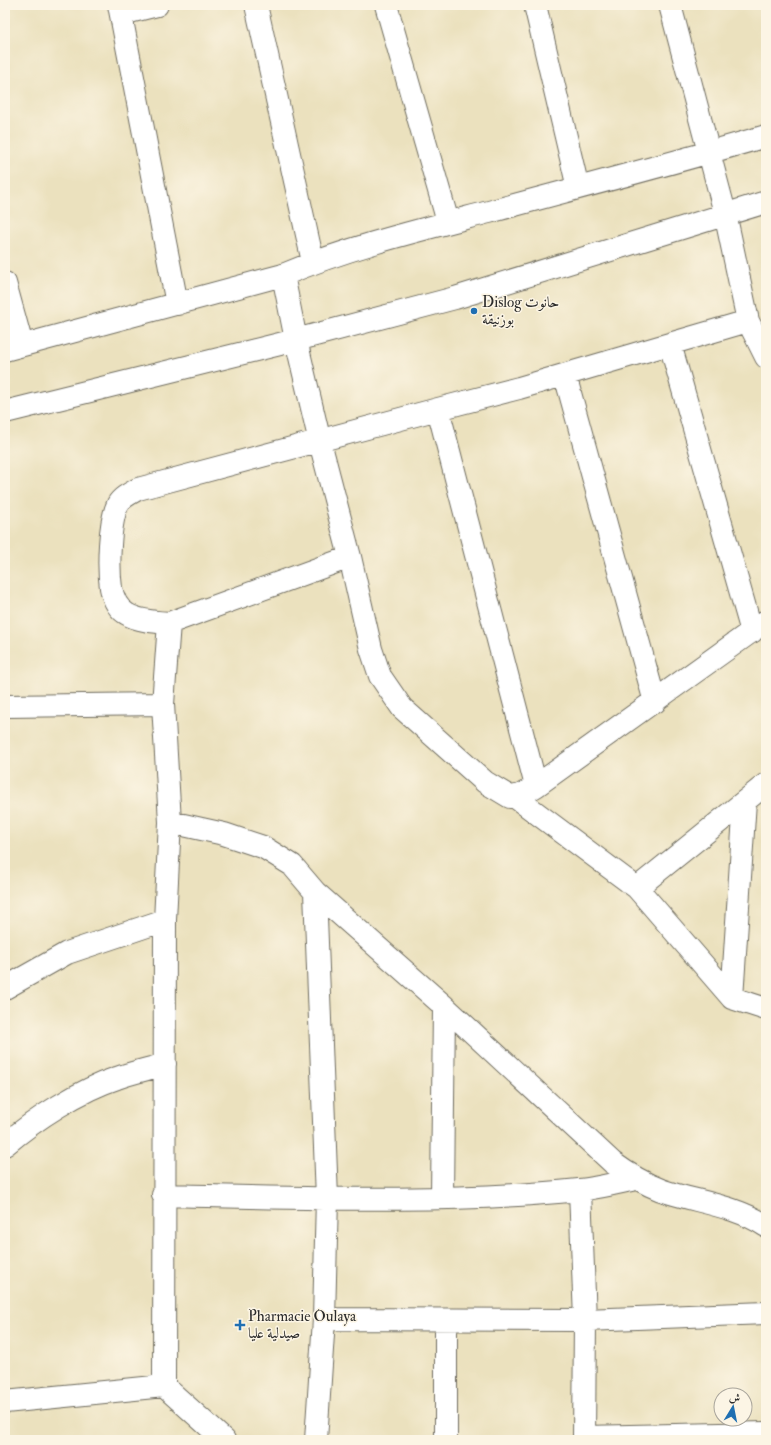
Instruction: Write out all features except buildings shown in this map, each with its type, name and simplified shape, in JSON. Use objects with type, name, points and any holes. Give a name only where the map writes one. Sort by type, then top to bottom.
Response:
[{"type":"street","points":[[157,5],[120,9],[177,304]]},
{"type":"street","points":[[256,5],[313,262]]},
{"type":"street","points":[[386,5],[448,222]]},
{"type":"street","points":[[535,5],[578,188]]},
{"type":"street","points":[[670,5],[725,213],[748,321],[766,357]]},
{"type":"street","points":[[5,284],[14,348],[283,275],[313,262],[448,222],[709,153],[766,136]]},
{"type":"street","points":[[5,412],[296,340],[455,298],[725,213],[766,202]]},
{"type":"street","points":[[283,275],[296,340],[320,442],[350,557],[371,650],[380,676],[390,692],[402,708],[485,782],[503,794],[515,797],[637,888],[732,998],[766,1009]]},
{"type":"street","points":[[350,557],[168,623],[147,620],[127,614],[116,603],[111,589],[110,527],[119,502],[138,489],[320,442],[565,375],[748,321]]},
{"type":"street","points":[[515,797],[536,786],[759,627],[670,344]]},
{"type":"street","points":[[565,375],[655,702]]},
{"type":"street","points":[[438,409],[536,786]]},
{"type":"street","points":[[168,623],[163,704],[170,822],[165,920],[163,1195],[164,1386],[224,1440]]},
{"type":"street","points":[[5,706],[163,704]]},
{"type":"street","points":[[637,888],[766,784]]},
{"type":"street","points":[[732,998],[745,801]]},
{"type":"street","points":[[170,822],[224,834],[263,847],[292,865],[315,892],[444,1006],[613,1163],[636,1179],[661,1190],[730,1210],[758,1221],[766,1226]]},
{"type":"street","points":[[315,892],[327,1198],[324,1319],[316,1440]]},
{"type":"street","points":[[5,988],[67,953],[165,920]]},
{"type":"street","points":[[442,1198],[444,1006]]},
{"type":"street","points":[[5,1145],[22,1130],[70,1100],[116,1078],[165,1064]]},
{"type":"street","points":[[163,1195],[327,1198],[442,1198],[580,1190],[636,1179]]},
{"type":"street","points":[[580,1190],[585,1320],[584,1438],[766,1432]]},
{"type":"street","points":[[324,1319],[585,1320],[766,1313]]},
{"type":"street","points":[[446,1320],[446,1440]]},
{"type":"street","points":[[5,1402],[164,1386]]},
{"type":"place","name":"Dislog حانوت بوزنيقة","points":[[474,311]]},
{"type":"place","name":"Pharmacie Oulaya صيدلية عليا","points":[[240,1325]]}]
